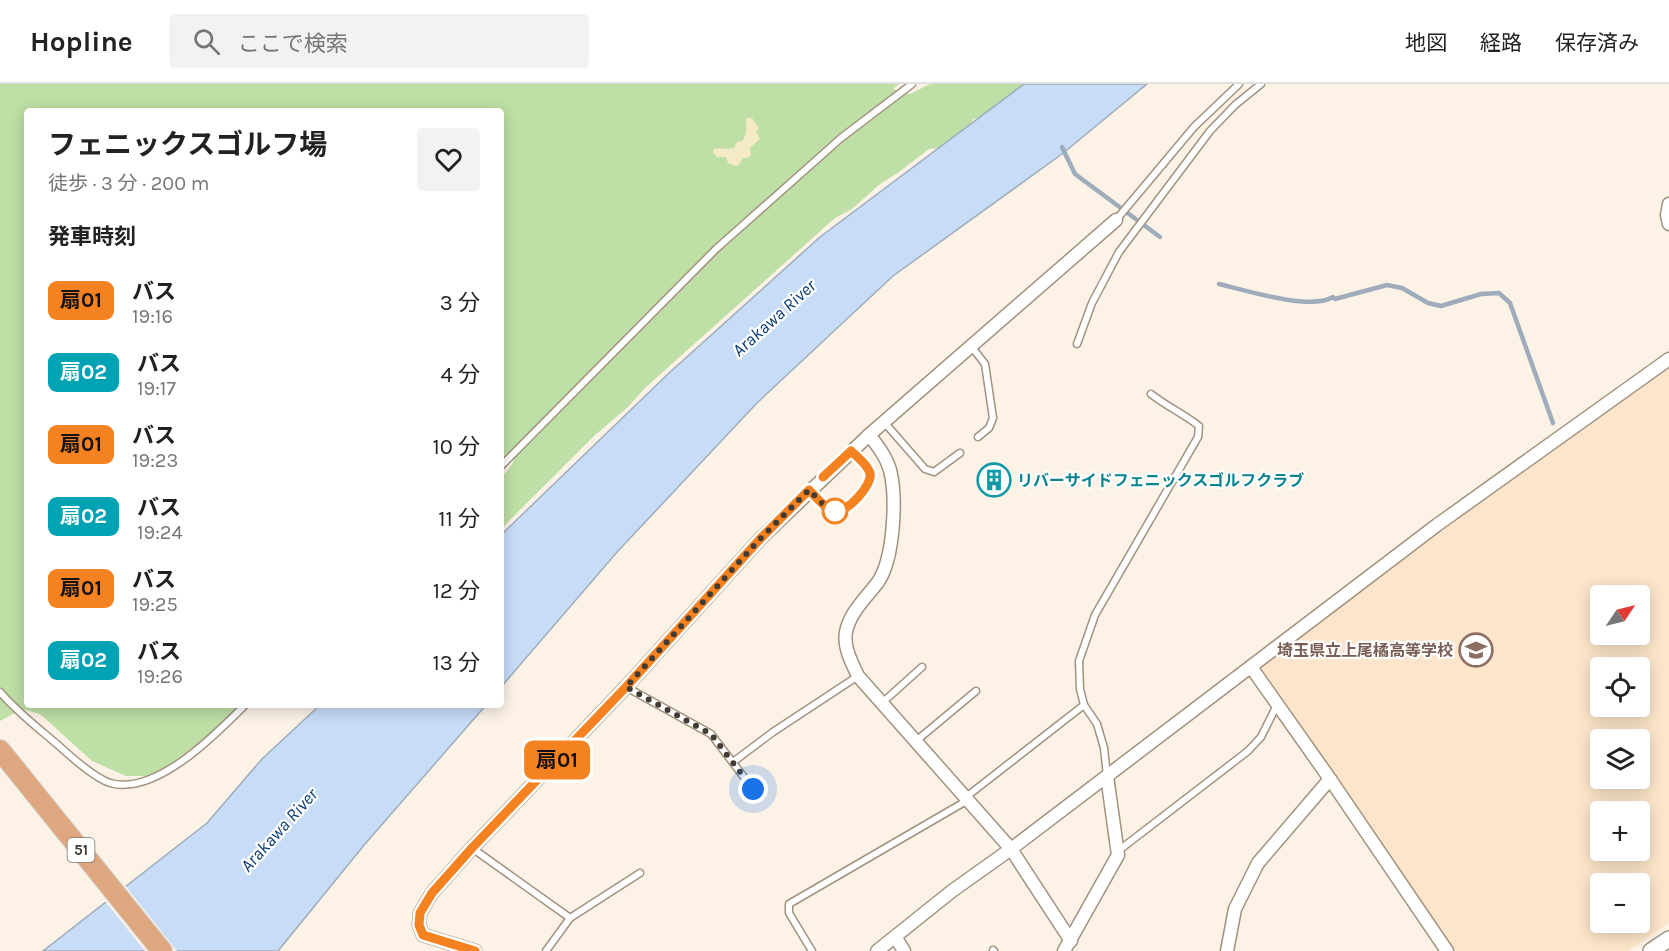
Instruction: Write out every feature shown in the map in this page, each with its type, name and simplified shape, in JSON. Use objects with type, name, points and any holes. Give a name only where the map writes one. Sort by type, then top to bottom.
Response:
[{"type":"main road","name":"51","points":[[0,750],[162,951]]},
{"type":"street","points":[[1669,204],[1667,215],[1669,224]]},
{"type":"street","points":[[475,951],[448,947],[423,935],[419,925],[420,913],[432,893],[626,687],[760,539],[809,490],[868,435],[1116,220]]},
{"type":"street","points":[[877,951],[952,891],[1011,849],[1437,525],[1669,360]]},
{"type":"street","points":[[868,435],[881,450],[890,470],[894,518],[886,564],[879,581],[864,597],[853,615],[846,633],[847,649],[858,676],[1011,849],[1067,946]]},
{"type":"street","points":[[1251,667],[1447,951]]},
{"type":"street","points":[[1067,946],[1118,855],[1107,776]]},
{"type":"street","points":[[1227,951],[1235,909],[1258,863],[1330,779]]},
{"type":"street","points":[[896,938],[904,951]]},
{"type":"street","points":[[1651,951],[1669,939]]},
{"type":"lane","points":[[504,463],[716,249],[841,138],[912,84]]},
{"type":"lane","points":[[1116,220],[1194,127],[1239,84]]},
{"type":"lane","points":[[1077,344],[1092,303],[1119,252],[1210,131],[1235,105],[1261,84]]},
{"type":"lane","points":[[971,346],[985,364],[993,418],[989,428],[978,437]]},
{"type":"lane","points":[[1107,776],[1104,748],[1097,724],[1084,705],[1080,689],[1079,661],[1095,615],[1198,437],[1200,426],[1150,394]]},
{"type":"lane","points":[[884,422],[925,470],[934,471],[960,453]]},
{"type":"lane","points":[[809,490],[828,509],[834,511],[845,509],[867,487],[871,479],[868,468],[851,451]]},
{"type":"lane","points":[[882,703],[922,668]]},
{"type":"lane","points":[[734,762],[773,732],[858,676]]},
{"type":"lane","points":[[626,687],[711,734],[753,789]]},
{"type":"lane","points":[[916,741],[976,691]]},
{"type":"lane","points":[[0,692],[14,708],[82,765],[110,783],[134,783],[165,772],[185,759],[242,708]]},
{"type":"lane","points":[[1118,851],[1248,750],[1261,737],[1278,704]]},
{"type":"lane","points":[[812,951],[789,913],[789,904],[967,798],[1084,705]]},
{"type":"lane","points":[[472,848],[570,918]]},
{"type":"lane","points":[[546,951],[570,918],[640,873]]},
{"type":"shaded area","name":"埼玉県立上尾橘高等学校","points":[[1669,367],[1669,923],[1628,951],[1453,951],[1262,672],[1263,665],[1419,547]]},
{"type":"green space","points":[[0,84],[899,84],[893,89],[910,94],[930,84],[1034,84],[990,117],[973,119],[964,136],[949,147],[929,149],[880,184],[852,209],[835,218],[645,388],[504,526],[504,474],[515,458],[518,443],[504,456],[504,108],[24,108],[24,708],[238,708],[215,730],[168,766],[147,776],[126,776],[92,761],[40,714],[22,709],[0,721]]},
{"type":"sand","points":[[746,118],[752,118],[759,128],[756,132],[760,139],[750,148],[751,155],[743,158],[736,166],[728,163],[726,157],[717,157],[713,153],[714,149],[734,148],[737,142],[743,141],[746,132]]},
{"type":"water","name":"Arakawa River","points":[[1024,84],[1147,84],[1062,154],[893,276],[757,403],[618,551],[504,684],[504,532],[669,373],[820,237]]},
{"type":"water","name":"Arakawa River","points":[[317,708],[483,708],[365,844],[278,951],[43,951],[207,823],[262,759]]},
{"type":"pier","points":[[124,884],[177,951],[145,951],[104,900]]},
{"type":"waterway","points":[[1062,147],[1075,174],[1160,237]]},
{"type":"waterway","points":[[1219,284],[1277,298],[1309,302],[1323,301],[1333,297],[1335,299],[1387,285],[1402,288],[1428,303],[1441,306],[1481,294],[1499,293],[1510,303],[1553,423]]},
{"type":"bus line","name":"扇01","points":[[475,951],[423,935],[419,925],[420,913],[432,893],[472,848],[567,751],[760,539],[809,490],[828,509],[839,511],[845,509],[867,487],[871,479],[868,468],[851,451],[823,477]]},
{"type":"place","name":"リバーサイドフェニックスゴルフクラブ","points":[[994,480]]},
{"type":"place","name":"埼玉県立上尾橘高等学校","points":[[1476,650]]},
{"type":"route","points":[[753,789],[711,734],[626,687],[760,539],[809,490],[828,509],[835,511]]}]
